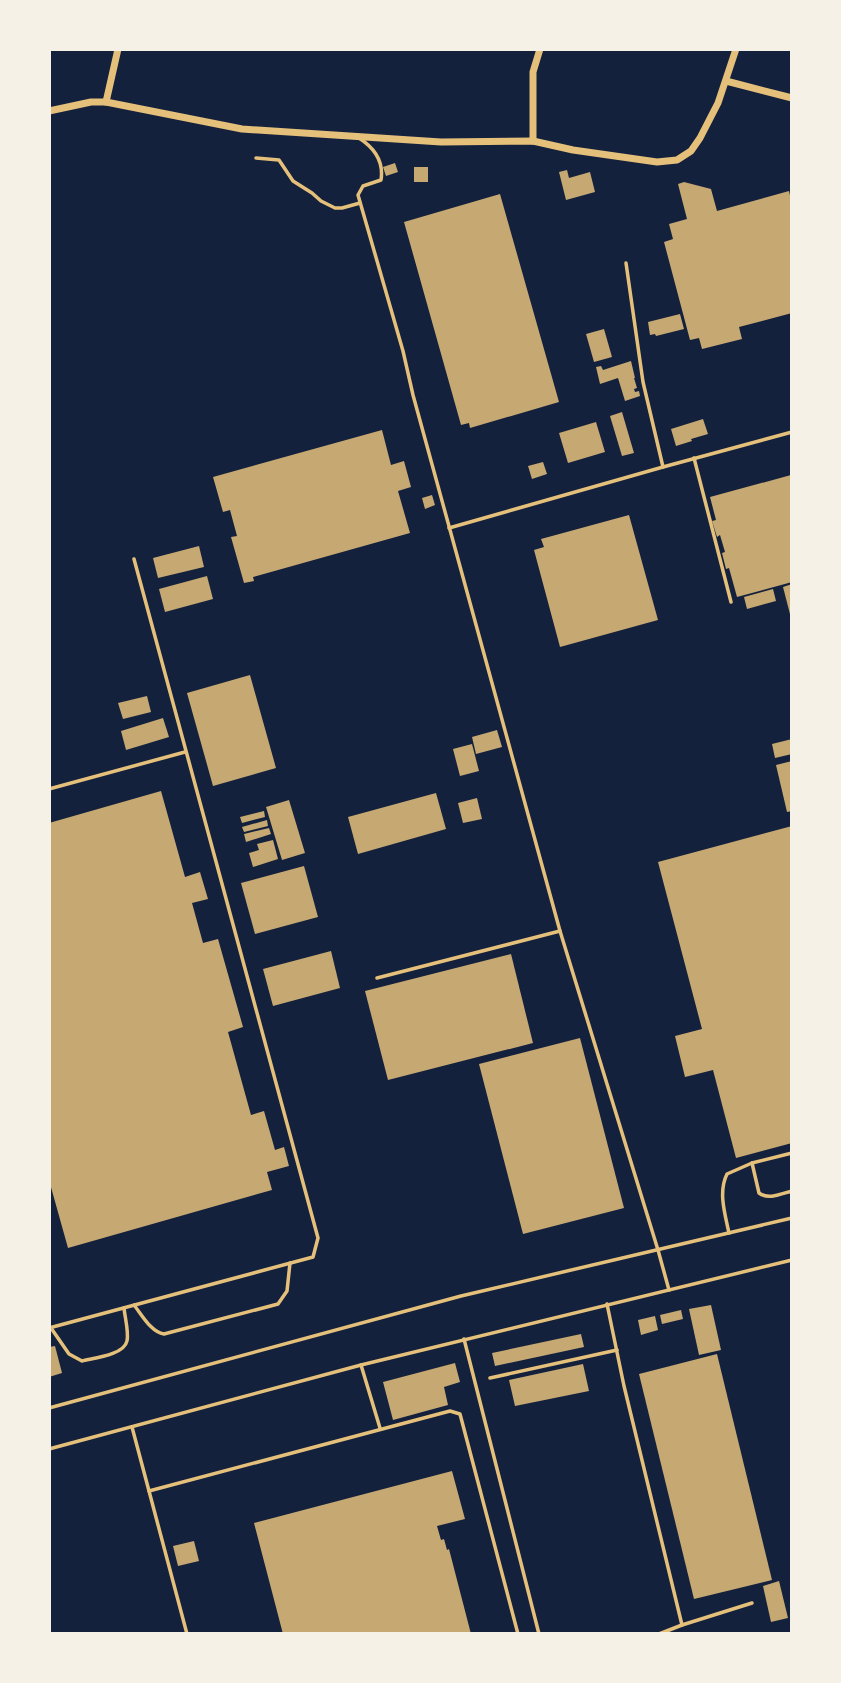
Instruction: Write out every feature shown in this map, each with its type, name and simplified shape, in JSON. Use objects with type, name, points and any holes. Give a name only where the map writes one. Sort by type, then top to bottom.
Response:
[{"type":"street","points":[[106,102],[118,49]]},
{"type":"street","points":[[533,142],[533,72],[540,49]]},
{"type":"street","points":[[49,111],[91,102],[106,102],[242,129],[441,142],[533,142],[657,162],[677,160],[691,151],[718,103],[736,49]]},
{"type":"street","points":[[726,81],[792,98]]},
{"type":"lane","points":[[357,137],[376,153],[382,174],[381,180],[363,186],[359,191],[360,204],[403,351],[560,931],[668,1290]]},
{"type":"lane","points":[[256,158],[279,160],[293,181],[330,206],[342,208],[360,204]]},
{"type":"lane","points":[[626,263],[643,382],[663,467]]},
{"type":"lane","points":[[449,528],[792,432]]},
{"type":"lane","points":[[694,458],[731,601]]},
{"type":"lane","points":[[124,1308],[128,1339],[121,1351],[82,1361],[69,1354],[50,1328],[290,1262],[313,1257],[318,1238],[134,559]]},
{"type":"lane","points":[[49,789],[185,752]]},
{"type":"lane","points":[[377,978],[560,931]]},
{"type":"lane","points":[[729,1233],[722,1197],[727,1174],[752,1163],[792,1153]]},
{"type":"lane","points":[[752,1163],[762,1196],[769,1197],[792,1191]]},
{"type":"lane","points":[[49,1408],[461,1296],[792,1218]]},
{"type":"lane","points":[[49,1449],[361,1365],[792,1260]]},
{"type":"lane","points":[[134,1305],[158,1334],[164,1334],[278,1304],[287,1291],[290,1262]]},
{"type":"lane","points":[[607,1304],[682,1625]]},
{"type":"lane","points":[[464,1339],[539,1634]]},
{"type":"lane","points":[[489,1378],[617,1350]]},
{"type":"lane","points":[[361,1365],[380,1428]]},
{"type":"lane","points":[[149,1491],[380,1428],[450,1411],[460,1414],[518,1634]]},
{"type":"lane","points":[[132,1427],[187,1634]]},
{"type":"lane","points":[[659,1634],[752,1603]]},
{"type":"building","points":[[395,163],[398,172],[386,176],[383,167]]},
{"type":"building","points":[[414,167],[428,167],[428,182],[414,182]]},
{"type":"building","points":[[567,170],[569,178],[590,172],[595,192],[566,200],[559,172]]},
{"type":"building","points":[[684,182],[711,189],[717,211],[789,191],[792,204],[792,313],[739,327],[742,339],[702,349],[699,338],[690,340],[664,242],[673,239],[669,224],[687,219],[678,184]]},
{"type":"building","points":[[500,194],[559,402],[470,428],[469,423],[461,425],[404,222]]},
{"type":"building","points":[[680,314],[684,329],[650,335],[648,322]]},
{"type":"building","points":[[604,329],[612,357],[594,362],[586,334]]},
{"type":"building","points":[[631,361],[637,388],[634,389],[635,392],[639,391],[640,396],[625,401],[618,378],[600,384],[596,367],[601,366],[603,370]]},
{"type":"building","points":[[622,412],[634,453],[622,456],[610,416]]},
{"type":"building","points":[[703,419],[708,434],[676,446],[671,429]]},
{"type":"building","points":[[596,422],[605,452],[568,463],[559,433]]},
{"type":"building","points":[[382,430],[391,465],[404,461],[411,487],[398,491],[410,533],[253,577],[254,581],[244,583],[231,537],[237,536],[230,510],[223,512],[213,477]]},
{"type":"building","points":[[543,462],[547,474],[532,479],[528,466]]},
{"type":"building","points":[[791,475],[792,582],[737,597],[729,568],[726,569],[720,535],[717,537],[712,521],[716,520],[710,497]]},
{"type":"building","points":[[432,495],[435,505],[425,509],[422,498]]},
{"type":"building","points":[[629,515],[658,620],[560,647],[534,550],[544,547],[541,539]]},
{"type":"building","points":[[199,546],[204,567],[158,578],[153,558]]},
{"type":"building","points":[[207,576],[213,599],[165,612],[159,589]]},
{"type":"building","points":[[792,584],[792,618],[791,618],[783,587]]},
{"type":"building","points":[[773,589],[776,601],[747,609],[744,597]]},
{"type":"building","points":[[250,675],[276,768],[213,786],[187,693]]},
{"type":"building","points":[[147,696],[151,712],[123,719],[118,703]]},
{"type":"building","points":[[163,718],[169,737],[126,750],[121,731]]},
{"type":"building","points":[[497,730],[502,747],[476,754],[472,737]]},
{"type":"building","points":[[792,739],[792,754],[775,758],[772,744]]},
{"type":"building","points":[[472,744],[479,771],[460,776],[453,749]]},
{"type":"building","points":[[792,761],[792,811],[787,812],[776,765]]},
{"type":"building","points":[[161,791],[185,877],[200,872],[208,899],[192,903],[203,943],[218,939],[243,1027],[228,1032],[251,1115],[264,1111],[275,1150],[284,1147],[289,1166],[267,1172],[272,1190],[68,1248],[49,1180],[49,823]]},
{"type":"building","points":[[436,793],[446,829],[358,854],[348,817]]},
{"type":"building","points":[[477,798],[482,819],[463,823],[458,803]]},
{"type":"building","points":[[289,800],[305,853],[282,860],[266,807]]},
{"type":"building","points":[[264,811],[265,817],[242,823],[240,817]]},
{"type":"building","points":[[267,820],[268,826],[244,832],[242,827]]},
{"type":"building","points":[[792,826],[792,1143],[736,1158],[713,1070],[685,1077],[675,1036],[702,1029],[658,862]]},
{"type":"building","points":[[269,828],[271,834],[246,842],[244,834]]},
{"type":"building","points":[[273,840],[278,859],[253,867],[249,853],[259,850],[257,844]]},
{"type":"building","points":[[304,866],[318,917],[255,934],[241,883]]},
{"type":"building","points":[[331,951],[340,988],[273,1006],[263,969]]},
{"type":"building","points":[[511,954],[533,1043],[388,1080],[365,991]]},
{"type":"building","points":[[580,1038],[624,1208],[523,1234],[479,1064]]},
{"type":"building","points":[[711,1305],[721,1350],[699,1355],[689,1309]]},
{"type":"building","points":[[681,1310],[683,1319],[662,1324],[660,1315]]},
{"type":"building","points":[[655,1316],[658,1330],[641,1335],[638,1320]]},
{"type":"building","points":[[581,1334],[584,1347],[495,1366],[492,1353]]},
{"type":"building","points":[[55,1346],[62,1373],[49,1377],[49,1347]]},
{"type":"building","points":[[717,1354],[772,1580],[694,1599],[639,1374]]},
{"type":"building","points":[[455,1363],[460,1382],[444,1387],[448,1405],[393,1420],[383,1382]]},
{"type":"building","points":[[583,1364],[589,1391],[515,1406],[509,1380]]},
{"type":"building","points":[[452,1471],[465,1519],[437,1526],[441,1540],[444,1539],[447,1550],[449,1549],[471,1634],[283,1634],[254,1523]]},
{"type":"building","points":[[194,1541],[199,1561],[178,1566],[173,1546]]},
{"type":"building","points":[[779,1581],[788,1618],[771,1622],[763,1586]]}]
